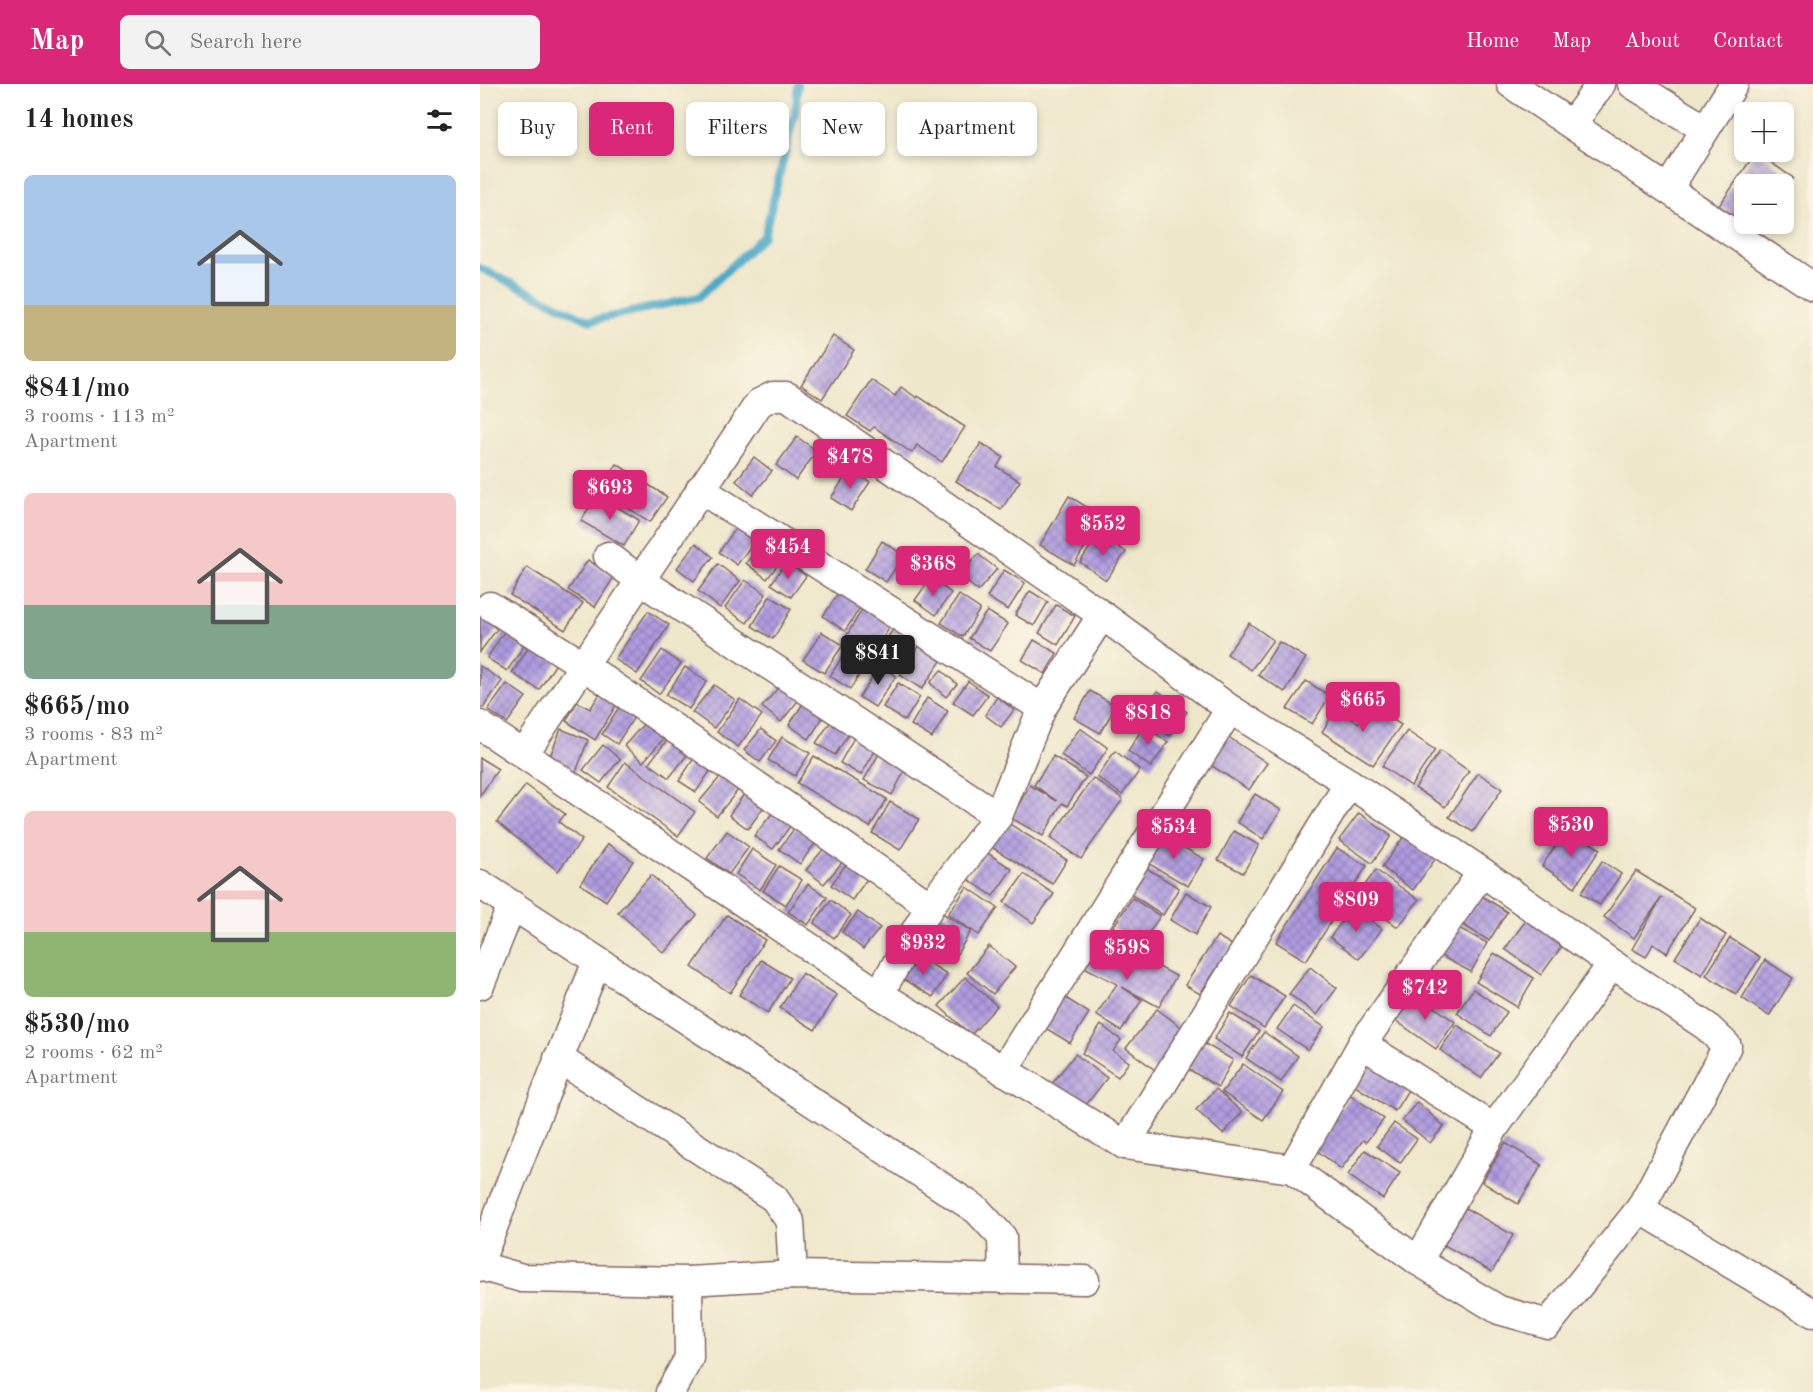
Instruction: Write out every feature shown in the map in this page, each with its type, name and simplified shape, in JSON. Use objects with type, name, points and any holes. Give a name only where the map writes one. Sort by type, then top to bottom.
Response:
[{"type":"street","points":[[1511,84],[1811,281]]},
{"type":"street","points":[[1572,124],[1601,84]]},
{"type":"street","points":[[1632,84],[1705,129]]},
{"type":"street","points":[[1668,189],[1734,84]]},
{"type":"street","points":[[480,725],[879,994],[1125,1145],[1292,1169],[1419,1261],[1499,1310],[1548,1324],[1640,1209],[1727,1046],[1706,1026],[1612,964],[1482,872],[1349,783],[1230,709],[1102,615],[787,396],[773,396],[759,403],[524,754]]},
{"type":"street","points":[[700,489],[1041,708]]},
{"type":"street","points":[[608,556],[998,816]]},
{"type":"street","points":[[490,606],[583,665],[930,906]]},
{"type":"street","points":[[879,994],[930,906],[998,816],[1041,708],[1102,615]]},
{"type":"street","points":[[1003,1071],[1230,709]]},
{"type":"street","points":[[1125,1145],[1349,783]]},
{"type":"street","points":[[1292,1169],[1362,1044],[1482,872]]},
{"type":"street","points":[[480,884],[977,1210],[1002,1237],[1003,1279]]},
{"type":"street","points":[[480,985],[513,904]]},
{"type":"street","points":[[480,1261],[597,961]]},
{"type":"street","points":[[1419,1261],[1494,1128],[1612,964]]},
{"type":"street","points":[[1362,1044],[1494,1128]]},
{"type":"street","points":[[558,1058],[774,1198],[790,1221],[794,1275]]},
{"type":"street","points":[[1640,1209],[1813,1313]]},
{"type":"street","points":[[480,1266],[522,1278],[688,1281],[794,1275],[1085,1280]]},
{"type":"street","points":[[670,1392],[689,1358],[688,1281]]},
{"type":"building","points":[[1749,162],[1770,162],[1787,174],[1741,174]]},
{"type":"building","points":[[1734,184],[1734,216],[1719,206]]},
{"type":"building","points":[[833,336],[854,350],[822,399],[801,385]]},
{"type":"building","points":[[871,380],[895,396],[901,387],[965,427],[942,462],[917,445],[912,453],[874,427],[870,431],[847,416]]},
{"type":"building","points":[[797,437],[817,451],[796,480],[776,465]]},
{"type":"building","points":[[981,443],[1003,457],[997,467],[1020,481],[1001,510],[956,481]]},
{"type":"building","points":[[754,457],[772,471],[753,495],[736,481]]},
{"type":"building","points":[[617,464],[667,497],[650,522],[600,490]]},
{"type":"building","points":[[850,469],[870,482],[851,511],[831,498]]},
{"type":"building","points":[[597,495],[639,520],[624,546],[581,521]]},
{"type":"building","points":[[1069,496],[1103,517],[1074,565],[1040,545]]},
{"type":"building","points":[[739,523],[758,536],[737,565],[719,552]]},
{"type":"building","points":[[1099,534],[1126,552],[1106,580],[1080,562]]},
{"type":"building","points":[[764,541],[784,557],[767,579],[746,563]]},
{"type":"building","points":[[882,541],[904,555],[886,582],[865,569]]},
{"type":"building","points":[[696,543],[713,557],[694,581],[677,568]]},
{"type":"building","points":[[978,554],[997,569],[978,591],[960,576]]},
{"type":"building","points":[[588,560],[614,577],[595,607],[568,590]]},
{"type":"building","points":[[786,562],[806,576],[791,597],[771,584]]},
{"type":"building","points":[[718,564],[740,581],[720,608],[698,591]]},
{"type":"building","points":[[527,567],[583,603],[565,630],[510,595]]},
{"type":"building","points":[[1004,570],[1025,583],[1008,610],[987,597]]},
{"type":"building","points":[[931,578],[951,593],[936,615],[915,600]]},
{"type":"building","points":[[745,580],[766,594],[747,623],[725,608]]},
{"type":"building","points":[[841,589],[863,603],[845,631],[823,616]]},
{"type":"building","points":[[1030,591],[1048,602],[1034,626],[1015,615]]},
{"type":"building","points":[[959,595],[980,609],[963,637],[941,623]]},
{"type":"building","points":[[770,596],[791,609],[773,639],[752,626]]},
{"type":"building","points":[[1056,605],[1075,616],[1058,645],[1039,633]]},
{"type":"building","points":[[864,606],[892,623],[872,657],[844,640]]},
{"type":"building","points":[[648,611],[669,625],[637,674],[615,659]]},
{"type":"building","points":[[987,611],[1008,624],[990,651],[969,638]]},
{"type":"building","points":[[480,616],[497,629],[480,652]]},
{"type":"building","points":[[1249,623],[1273,640],[1251,670],[1227,654]]},
{"type":"building","points":[[894,627],[911,637],[896,663],[878,654]]},
{"type":"building","points":[[504,632],[524,646],[507,671],[487,658]]},
{"type":"building","points":[[822,632],[843,645],[824,673],[803,660]]},
{"type":"building","points":[[1034,640],[1057,653],[1045,674],[1022,660]]},
{"type":"building","points":[[1279,642],[1306,658],[1285,692],[1258,675]]},
{"type":"building","points":[[530,645],[557,662],[539,690],[512,673]]},
{"type":"building","points":[[919,646],[941,661],[922,689],[900,675]]},
{"type":"building","points":[[847,649],[868,662],[850,689],[830,676]]},
{"type":"building","points":[[662,650],[681,664],[659,694],[641,681]]},
{"type":"building","points":[[480,666],[502,681],[483,708],[480,706]]},
{"type":"building","points":[[880,666],[896,676],[875,707],[859,697]]},
{"type":"building","points":[[685,667],[707,681],[689,709],[666,695]]},
{"type":"building","points":[[941,670],[957,684],[946,697],[930,683]]},
{"type":"building","points":[[968,681],[988,695],[973,715],[953,702]]},
{"type":"building","points":[[1306,681],[1330,696],[1312,724],[1287,709]]},
{"type":"building","points":[[782,683],[801,697],[781,722],[762,707]]},
{"type":"building","points":[[898,683],[920,697],[905,721],[883,707]]},
{"type":"building","points":[[507,684],[526,697],[507,723],[488,710]]},
{"type":"building","points":[[1348,684],[1367,699],[1354,716],[1335,701]]},
{"type":"building","points":[[714,685],[735,700],[714,728],[692,712]]},
{"type":"building","points":[[1090,691],[1116,706],[1100,733],[1074,718]]},
{"type":"building","points":[[1158,691],[1187,712],[1170,736],[1141,715]]},
{"type":"building","points":[[600,694],[617,704],[595,740],[566,721],[577,702],[590,709]]},
{"type":"building","points":[[997,697],[1014,710],[1001,727],[985,715]]},
{"type":"building","points":[[927,698],[948,711],[932,738],[911,725]]},
{"type":"building","points":[[740,699],[762,715],[738,747],[717,732]]},
{"type":"building","points":[[806,699],[826,713],[809,739],[789,725]]},
{"type":"building","points":[[621,704],[636,714],[617,744],[602,734]]},
{"type":"building","points":[[1371,705],[1401,725],[1373,765],[1322,732],[1336,709],[1359,723]]},
{"type":"building","points":[[835,715],[854,726],[835,755],[816,743]]},
{"type":"building","points":[[648,719],[667,735],[643,762],[624,746]]},
{"type":"building","points":[[1144,726],[1168,742],[1151,767],[1128,751]]},
{"type":"building","points":[[1080,728],[1108,748],[1089,775],[1061,755]]},
{"type":"building","points":[[561,729],[588,740],[576,772],[548,761]]},
{"type":"building","points":[[761,729],[776,741],[760,762],[744,750]]},
{"type":"building","points":[[1407,731],[1435,750],[1411,786],[1382,766]]},
{"type":"building","points":[[856,734],[878,746],[861,775],[840,763]]},
{"type":"building","points":[[1227,736],[1267,763],[1249,790],[1209,764]]},
{"type":"building","points":[[782,737],[810,753],[795,776],[768,760]]},
{"type":"building","points":[[668,739],[688,754],[669,778],[649,763]]},
{"type":"building","points":[[603,745],[620,759],[601,783],[583,770]]},
{"type":"building","points":[[1115,751],[1140,770],[1122,795],[1097,777]]},
{"type":"building","points":[[1440,751],[1469,771],[1445,807],[1415,788]]},
{"type":"building","points":[[698,752],[715,764],[696,792],[679,781]]},
{"type":"building","points":[[880,752],[907,766],[892,795],[864,780]]},
{"type":"building","points":[[814,756],[887,799],[870,827],[797,783]]},
{"type":"building","points":[[1053,756],[1086,777],[1067,806],[1062,803],[1043,836],[1011,818],[1030,785],[1057,801],[1034,785]]},
{"type":"building","points":[[480,758],[498,769],[480,796]]},
{"type":"building","points":[[625,762],[695,812],[678,836],[608,787]]},
{"type":"building","points":[[1478,773],[1502,789],[1473,832],[1449,817]]},
{"type":"building","points":[[721,776],[738,790],[717,816],[699,802]]},
{"type":"building","points":[[1093,778],[1123,799],[1081,859],[1050,838]]},
{"type":"building","points":[[526,785],[565,814],[559,822],[582,840],[558,871],[497,822]]},
{"type":"building","points":[[747,790],[766,804],[748,829],[729,815]]},
{"type":"building","points":[[1255,794],[1281,810],[1263,839],[1237,822]]},
{"type":"building","points":[[890,802],[919,819],[900,850],[872,833]]},
{"type":"building","points":[[774,811],[792,824],[773,849],[754,836]]},
{"type":"building","points":[[1359,813],[1391,836],[1372,863],[1339,840]]},
{"type":"building","points":[[1000,818],[1067,860],[1052,884],[985,843]]},
{"type":"building","points":[[796,826],[817,841],[800,864],[779,849]]},
{"type":"building","points":[[1567,828],[1600,849],[1575,887],[1542,866]]},
{"type":"building","points":[[727,831],[749,847],[729,874],[707,858]]},
{"type":"building","points":[[1234,831],[1259,845],[1243,873],[1218,860]]},
{"type":"building","points":[[1160,834],[1204,859],[1188,886],[1144,861]]},
{"type":"building","points":[[1404,836],[1436,858],[1413,890],[1382,867]]},
{"type":"building","points":[[608,844],[633,861],[606,901],[580,884]]},
{"type":"building","points":[[826,846],[844,860],[824,884],[806,870]]},
{"type":"building","points":[[1337,848],[1367,866],[1306,961],[1276,942]]},
{"type":"building","points":[[752,849],[776,865],[760,890],[736,874]]},
{"type":"building","points":[[986,852],[1012,869],[993,896],[968,879]]},
{"type":"building","points":[[849,860],[870,875],[852,900],[831,885]]},
{"type":"building","points":[[1602,861],[1621,874],[1600,905],[1581,893]]},
{"type":"building","points":[[779,866],[802,880],[786,905],[763,891]]},
{"type":"building","points":[[1143,866],[1179,888],[1163,915],[1127,892]]},
{"type":"building","points":[[1376,870],[1419,900],[1398,927],[1356,897]]},
{"type":"building","points":[[1636,871],[1695,908],[1667,953],[1653,944],[1646,957],[1632,949],[1662,897],[1634,938],[1604,917]]},
{"type":"building","points":[[1024,874],[1054,894],[1033,923],[1004,902]]},
{"type":"building","points":[[651,875],[697,915],[664,953],[618,912]]},
{"type":"building","points":[[808,884],[827,897],[808,925],[788,912]]},
{"type":"building","points":[[967,887],[998,908],[979,935],[948,914]]},
{"type":"building","points":[[1186,892],[1211,907],[1195,935],[1170,920]]},
{"type":"building","points":[[1479,894],[1507,912],[1489,941],[1460,923]]},
{"type":"building","points":[[1132,898],[1160,916],[1141,945],[1113,927]]},
{"type":"building","points":[[831,900],[851,915],[834,938],[814,923]]},
{"type":"building","points":[[1353,907],[1382,929],[1359,959],[1330,937]]},
{"type":"building","points":[[939,911],[971,931],[952,962],[919,942]]},
{"type":"building","points":[[858,912],[880,928],[863,949],[842,932]]},
{"type":"building","points":[[727,915],[765,940],[730,993],[692,967]]},
{"type":"building","points":[[1529,916],[1565,942],[1541,975],[1505,949]]},
{"type":"building","points":[[1700,918],[1726,935],[1702,975],[1675,958]]},
{"type":"building","points":[[1451,924],[1487,943],[1471,972],[1435,953]]},
{"type":"building","points":[[1101,936],[1176,976],[1159,1007],[1122,987],[1142,1000],[1121,1031],[1096,1015],[1117,984],[1084,967]]},
{"type":"building","points":[[1217,936],[1232,945],[1200,994],[1185,985]]},
{"type":"building","points":[[1730,938],[1760,957],[1736,994],[1706,975]]},
{"type":"building","points":[[989,946],[1015,967],[993,994],[967,973]]},
{"type":"building","points":[[1494,953],[1534,978],[1517,1007],[1476,982]]},
{"type":"building","points":[[914,954],[947,974],[933,997],[899,977]]},
{"type":"building","points":[[761,960],[790,978],[768,1013],[739,995]]},
{"type":"building","points":[[1765,960],[1793,978],[1769,1016],[1742,998]]},
{"type":"building","points":[[1310,967],[1337,988],[1317,1015],[1289,994]]},
{"type":"building","points":[[802,973],[837,995],[815,1030],[780,1008]]},
{"type":"building","points":[[1251,975],[1285,996],[1264,1028],[1231,1006]]},
{"type":"building","points":[[965,977],[997,1006],[971,1035],[939,1006]]},
{"type":"building","points":[[1473,989],[1507,1012],[1491,1036],[1457,1013]]},
{"type":"building","points":[[1415,993],[1455,1022],[1436,1049],[1395,1020]]},
{"type":"building","points":[[1061,995],[1089,1013],[1070,1043],[1042,1026]]},
{"type":"building","points":[[1293,1006],[1324,1027],[1308,1050],[1277,1029]]},
{"type":"building","points":[[1157,1009],[1189,1033],[1159,1073],[1126,1048]]},
{"type":"building","points":[[1230,1013],[1259,1031],[1242,1057],[1214,1039]]},
{"type":"building","points":[[1101,1025],[1121,1040],[1113,1051],[1129,1062],[1118,1077],[1082,1053]]},
{"type":"building","points":[[1457,1025],[1499,1053],[1481,1078],[1440,1050]]},
{"type":"building","points":[[1264,1032],[1298,1056],[1281,1082],[1246,1058]]},
{"type":"building","points":[[1198,1040],[1233,1060],[1218,1087],[1183,1066]]},
{"type":"building","points":[[1364,1053],[1413,1082],[1395,1111],[1347,1081]]},
{"type":"building","points":[[1075,1054],[1107,1078],[1083,1109],[1051,1085]]},
{"type":"building","points":[[1243,1064],[1283,1092],[1263,1120],[1222,1092]]},
{"type":"building","points":[[1216,1089],[1242,1112],[1223,1134],[1196,1110]]},
{"type":"building","points":[[1351,1095],[1384,1119],[1366,1142],[1363,1140],[1341,1169],[1315,1149],[1337,1120],[1333,1118]]},
{"type":"building","points":[[1417,1102],[1444,1126],[1430,1143],[1402,1120]]},
{"type":"building","points":[[1394,1123],[1417,1139],[1400,1163],[1377,1146]]},
{"type":"building","points":[[1505,1143],[1542,1165],[1518,1204],[1482,1182]]},
{"type":"building","points":[[1365,1150],[1400,1173],[1383,1199],[1348,1175]]},
{"type":"building","points":[[1465,1208],[1513,1235],[1492,1272],[1444,1245]]},
{"type":"waterway","points":[[480,268],[590,321],[699,297],[764,236],[795,114],[798,84]]}]
